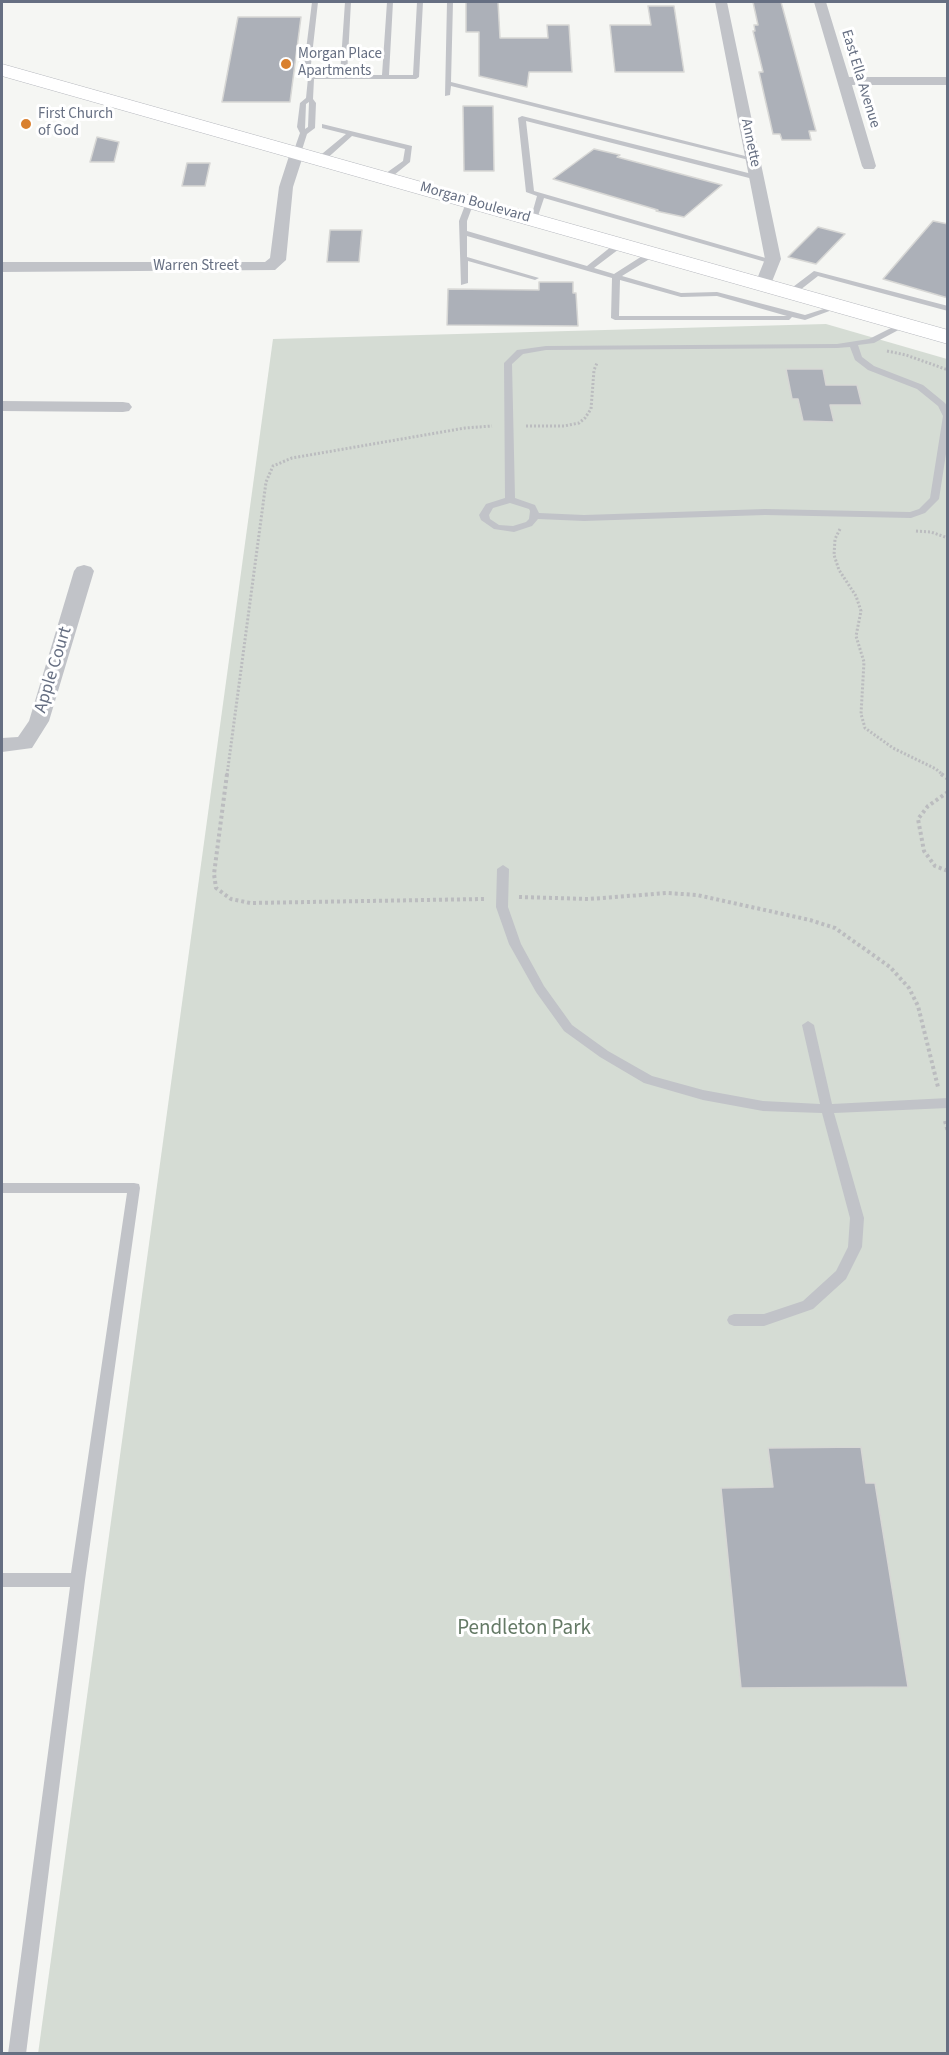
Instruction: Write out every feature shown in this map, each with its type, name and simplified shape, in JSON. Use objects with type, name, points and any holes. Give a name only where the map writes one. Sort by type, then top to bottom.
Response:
[{"type":"main road","name":"Morgan Boulevard","points":[[2,70],[948,337]]},
{"type":"street","name":"Annette","points":[[721,2],[772,261]]},
{"type":"street","name":"East Ella Avenue","points":[[820,2],[869,166]]},
{"type":"street","points":[[844,81],[948,81]]},
{"type":"street","name":"Warren Street","points":[[2,267],[269,267],[278,260],[286,187],[297,153]]},
{"type":"street","points":[[763,284],[772,261]]},
{"type":"street","points":[[2,406],[123,408]]},
{"type":"street","name":"Apple Court","points":[[2,745],[25,744],[39,721],[84,571]]},
{"type":"lane","points":[[315,2],[306,74],[310,77],[416,77],[420,2]]},
{"type":"lane","points":[[343,77],[348,2]]},
{"type":"lane","points":[[385,77],[390,2]]},
{"type":"lane","points":[[447,95],[450,2]]},
{"type":"lane","points":[[297,153],[304,133],[311,128],[314,103],[309,99],[310,77]]},
{"type":"lane","points":[[448,83],[753,159]]},
{"type":"lane","points":[[757,178],[522,118],[530,192],[772,261]]},
{"type":"lane","points":[[325,126],[409,148],[406,162],[385,178]]},
{"type":"lane","points":[[320,160],[351,133]]},
{"type":"lane","points":[[533,219],[541,195]]},
{"type":"lane","points":[[464,283],[463,221],[470,202]]},
{"type":"lane","points":[[464,232],[681,295],[717,294],[805,318]]},
{"type":"lane","points":[[590,268],[620,244]]},
{"type":"lane","points":[[616,276],[653,253]]},
{"type":"lane","points":[[464,258],[535,278]]},
{"type":"lane","points":[[792,292],[817,273],[948,309]]},
{"type":"lane","points":[[616,276],[615,318],[805,318],[838,306]]},
{"type":"lane","points":[[510,500],[508,363],[520,352],[546,348],[854,348],[903,324]]},
{"type":"lane","points":[[536,516],[584,518],[765,512],[911,515],[922,511],[934,499],[947,416],[942,405],[920,387],[871,368],[858,358],[854,348]]},
{"type":"lane","points":[[510,500],[526,503],[535,511],[536,516],[528,525],[514,529],[497,527],[486,520],[484,515],[489,506],[510,500]]},
{"type":"lane","points":[[503,869],[502,907],[515,945],[540,989],[568,1028],[604,1054],[648,1080],[703,1095],[762,1106],[827,1109],[945,1103]]},
{"type":"lane","points":[[735,1320],[764,1320],[808,1305],[841,1275],[855,1246],[856,1218],[808,1026]]},
{"type":"lane","points":[[2,1188],[134,1188],[78,1580],[17,2054]]},
{"type":"lane","points":[[2,1580],[78,1580]]},
{"type":"path","points":[[854,348],[894,352],[948,370]]},
{"type":"path","points":[[601,359],[595,364],[591,409],[579,423],[564,426],[465,428],[292,458],[273,466],[266,482],[214,874],[216,888],[231,899],[250,903],[502,898],[589,899],[667,893],[726,899],[835,928],[890,967],[909,988],[918,1006],[945,1103],[948,1132]]},
{"type":"path","points":[[847,529],[840,529],[837,534],[834,555],[839,570],[856,596],[861,611],[856,636],[864,662],[861,714],[865,728],[893,748],[936,769],[948,779]]},
{"type":"path","points":[[911,531],[931,532],[948,538]]},
{"type":"path","points":[[948,792],[928,806],[918,819],[924,851],[934,866],[948,871]]},
{"type":"green space","name":"Pendleton Park","points":[[826,324],[947,359],[947,2053],[38,2054],[273,339]]},
{"type":"building","points":[[466,2],[498,2],[500,38],[548,38],[547,25],[569,25],[572,72],[529,72],[527,87],[479,76],[479,32],[466,32]]},
{"type":"building","points":[[753,2],[781,2],[816,131],[809,131],[811,140],[782,140],[780,134],[773,134],[759,72],[763,72],[753,31],[755,31],[754,25],[758,25]]},
{"type":"building","points":[[648,6],[674,6],[684,72],[615,72],[610,25],[651,25]]},
{"type":"building","points":[[238,17],[301,17],[290,102],[222,102]]},
{"type":"building","points":[[463,106],[493,106],[494,171],[464,171]]},
{"type":"building","points":[[97,137],[119,142],[114,162],[90,162]]},
{"type":"building","points":[[594,149],[722,185],[684,217],[656,211],[658,210],[553,179]]},
{"type":"building","points":[[187,163],[210,163],[205,186],[182,186]]},
{"type":"building","points":[[933,221],[948,224],[948,298],[883,279]]},
{"type":"building","points":[[818,227],[845,234],[816,264],[788,257]]},
{"type":"building","points":[[330,230],[362,230],[359,262],[327,262]]},
{"type":"building","points":[[539,282],[573,282],[578,326],[447,325],[448,289],[539,290]]},
{"type":"building","points":[[786,369],[823,369],[826,385],[857,385],[862,405],[830,405],[834,422],[803,421],[798,399],[792,399]]},
{"type":"building","points":[[861,1447],[866,1483],[875,1483],[908,1687],[741,1688],[721,1488],[773,1487],[768,1448]]},
{"type":"place","name":"Morgan Place Apartments","points":[[286,64]]},
{"type":"place","name":"First Church of God","points":[[26,124]]}]
